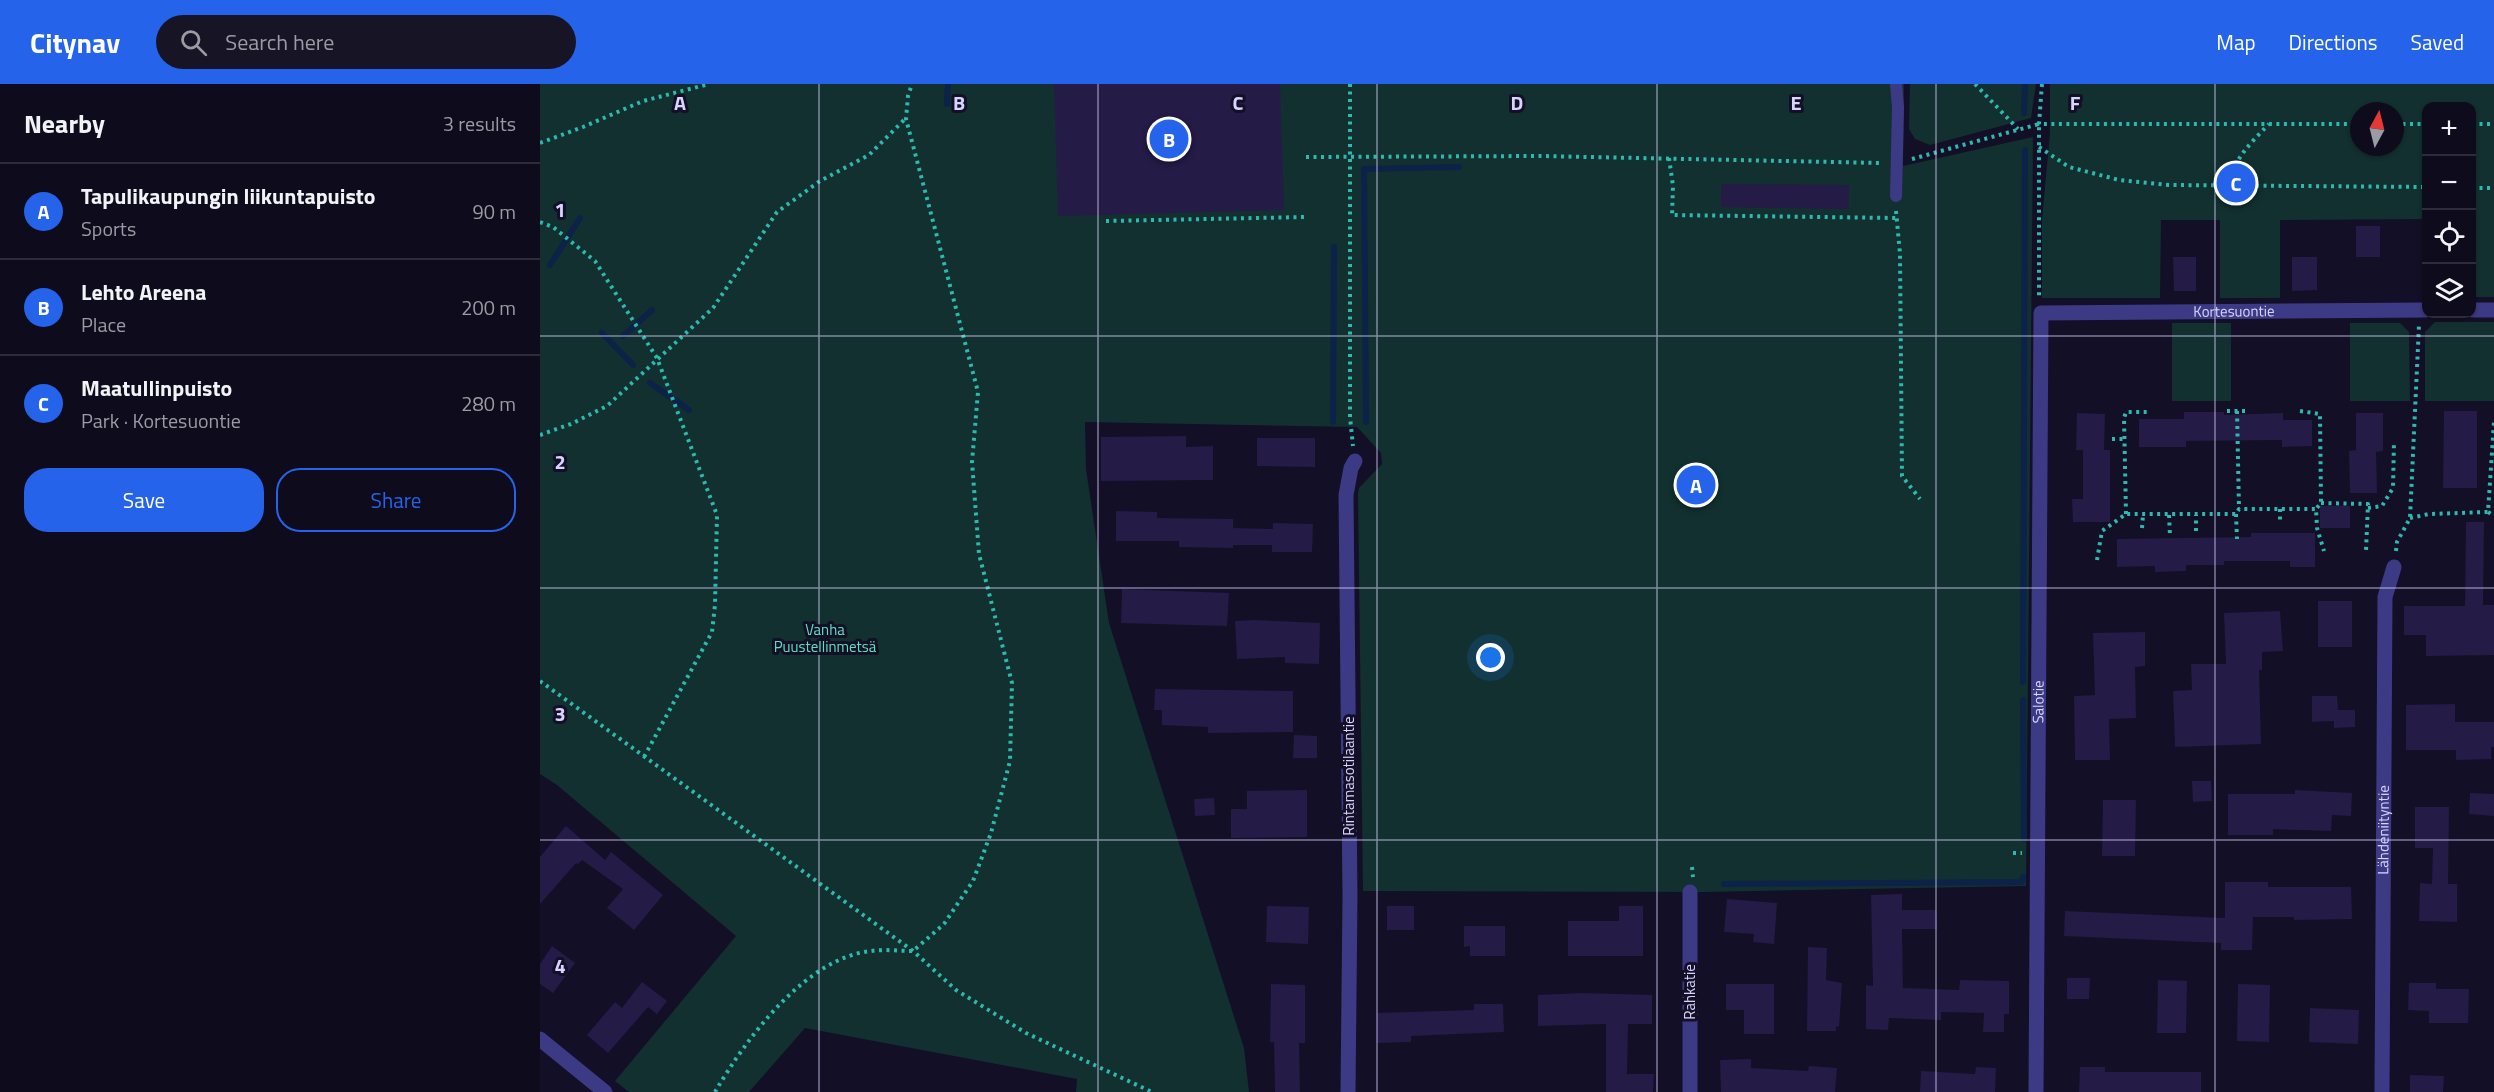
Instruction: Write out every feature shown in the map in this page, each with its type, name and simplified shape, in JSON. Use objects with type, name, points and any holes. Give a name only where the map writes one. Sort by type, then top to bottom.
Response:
[{"type":"street","name":"Kortesuontie","points":[[2041,313],[2422,310]]},
{"type":"street","points":[[2476,310],[2494,310]]},
{"type":"street","name":"Salotie","points":[[2036,1092],[2041,313]]},
{"type":"street","name":"Rintamasotilaantie","points":[[1348,1092],[1350,897],[1346,495],[1351,468],[1355,461]]},
{"type":"street","name":"Lähdeniityntie","points":[[2382,1092],[2385,597],[2394,567]]},
{"type":"street","name":"Rahkatie","points":[[1690,892],[1690,1092]]},
{"type":"street","points":[[540,1039],[605,1092]]},
{"type":"lane","points":[[1896,84],[1898,107],[1896,196]]},
{"type":"path","points":[[540,143],[643,101],[709,84]]},
{"type":"path","points":[[715,1092],[728,1069],[782,999],[830,964],[870,951],[913,951],[944,924],[973,881],[988,843],[1010,760],[1012,683],[979,554],[972,462],[978,392],[906,119],[908,96],[912,84]]},
{"type":"path","points":[[1350,84],[1350,417],[1355,461]]},
{"type":"path","points":[[1975,84],[2018,129]]},
{"type":"path","points":[[2041,313],[2039,124],[2042,84]]},
{"type":"path","points":[[540,435],[571,424],[607,405],[713,308],[777,212],[820,181],[869,155],[906,119]]},
{"type":"path","points":[[2228,187],[2233,167],[2242,152],[2270,123]]},
{"type":"path","points":[[1306,157],[1669,158],[1896,164],[2039,124],[2350,124]]},
{"type":"path","points":[[2404,124],[2422,124]]},
{"type":"path","points":[[2476,124],[2494,124]]},
{"type":"path","points":[[2039,146],[2069,167],[2120,180],[2169,185],[2228,187],[2422,187]]},
{"type":"path","points":[[1669,158],[1673,186],[1672,215],[1896,218]]},
{"type":"path","points":[[2476,188],[2494,188]]},
{"type":"path","points":[[1896,196],[1900,254],[1902,476],[1920,499]]},
{"type":"path","points":[[1106,221],[1306,217]]},
{"type":"path","points":[[540,222],[553,227],[596,261],[657,358],[717,515],[715,605],[712,632],[644,757]]},
{"type":"path","points":[[2394,567],[2397,542],[2410,518],[2422,318]]},
{"type":"path","points":[[2227,411],[2247,411]]},
{"type":"path","points":[[2237,411],[2237,539]]},
{"type":"path","points":[[2301,411],[2320,414],[2321,503],[2316,509],[2317,528],[2324,551]]},
{"type":"path","points":[[2126,514],[2126,412],[2149,412]]},
{"type":"path","points":[[2488,512],[2493,473],[2494,422]]},
{"type":"path","points":[[2112,439],[2126,439]]},
{"type":"path","points":[[2368,508],[2382,506],[2393,488],[2394,442]]},
{"type":"path","points":[[2120,461],[2126,462]]},
{"type":"path","points":[[2321,503],[2368,504],[2366,551]]},
{"type":"path","points":[[2280,509],[2280,522]]},
{"type":"path","points":[[2097,560],[2103,531],[2126,514],[2196,515],[2316,509]]},
{"type":"path","points":[[2410,518],[2429,514],[2488,512],[2494,516]]},
{"type":"path","points":[[2142,515],[2142,528]]},
{"type":"path","points":[[2169,515],[2170,536]]},
{"type":"path","points":[[2196,515],[2196,531]]},
{"type":"path","points":[[540,681],[913,951],[956,990],[1026,1033],[1152,1092]]},
{"type":"green space","name":"Vanha Puustellinmetsä","points":[[540,84],[1904,84],[1903,166],[2033,137],[2026,886],[1704,892],[1363,891],[1358,494],[1359,488],[1382,464],[1381,453],[1357,427],[1085,422],[1086,469],[1109,623],[1244,1048],[1249,1092],[1076,1092],[1077,1079],[805,1028],[749,1092],[629,1092],[615,1081],[736,936],[557,785],[540,774]]},
{"type":"green space","points":[[1910,84],[2036,84],[2031,118],[1930,145],[1915,139],[1909,129]]},
{"type":"green space","points":[[2050,84],[2494,84],[2494,297],[2476,297],[2476,102],[2422,102],[2422,219],[2280,220],[2280,298],[2220,298],[2220,220],[2161,220],[2160,298],[2042,298],[2042,220],[2050,133]]},
{"type":"green space","points":[[2435,322],[2494,322],[2494,401],[2425,401],[2425,332]]},
{"type":"green space","points":[[2172,323],[2231,323],[2231,401],[2172,401]]},
{"type":"green space","points":[[2350,323],[2400,323],[2409,332],[2410,401],[2350,401]]},
{"type":"building","points":[[1054,84],[1280,84],[1284,210],[1058,216]]},
{"type":"building","points":[[1721,184],[1849,185],[1849,209],[1721,207]]},
{"type":"building","points":[[2356,226],[2380,226],[2380,257],[2356,257]]},
{"type":"building","points":[[2173,257],[2196,257],[2196,291],[2174,291]]},
{"type":"building","points":[[2292,257],[2317,257],[2317,290],[2292,291]]},
{"type":"building","points":[[2444,411],[2477,411],[2477,488],[2443,488]]},
{"type":"building","points":[[2184,412],[2224,412],[2224,415],[2283,413],[2283,420],[2312,420],[2312,446],[2282,447],[2282,440],[2186,441],[2186,447],[2139,447],[2139,419],[2184,419]]},
{"type":"building","points":[[2077,413],[2105,414],[2104,450],[2110,450],[2110,522],[2073,522],[2072,499],[2083,499],[2083,450],[2076,450]]},
{"type":"building","points":[[2356,413],[2383,413],[2383,451],[2376,452],[2377,493],[2350,493],[2349,451],[2356,450]]},
{"type":"building","points":[[1186,436],[1186,447],[1213,446],[1213,480],[1101,481],[1101,437]]},
{"type":"building","points":[[1257,438],[1315,438],[1315,467],[1257,466]]},
{"type":"building","points":[[2320,506],[2350,506],[2350,528],[2320,528]]},
{"type":"building","points":[[1116,511],[1157,512],[1157,518],[1233,519],[1233,528],[1273,529],[1273,523],[1313,524],[1312,552],[1272,552],[1272,545],[1233,545],[1233,548],[1179,547],[1179,541],[1116,541]]},
{"type":"building","points":[[2466,522],[2484,522],[2483,605],[2494,605],[2494,655],[2426,656],[2426,635],[2404,635],[2404,606],[2465,606]]},
{"type":"building","points":[[2251,533],[2315,533],[2315,567],[2290,567],[2290,561],[2224,561],[2224,565],[2186,565],[2186,571],[2155,572],[2155,566],[2117,567],[2117,539],[2251,537]]},
{"type":"building","points":[[1122,589],[1229,593],[1227,626],[1121,623]]},
{"type":"building","points":[[2318,601],[2352,601],[2352,647],[2318,647]]},
{"type":"building","points":[[2280,611],[2283,651],[2262,652],[2262,670],[2259,670],[2261,744],[2175,747],[2173,691],[2192,690],[2191,664],[2226,664],[2224,613]]},
{"type":"building","points":[[1235,621],[1320,623],[1319,664],[1285,663],[1285,657],[1237,659]]},
{"type":"building","points":[[2145,632],[2145,666],[2135,667],[2136,718],[2109,719],[2110,760],[2075,760],[2074,696],[2095,695],[2093,633]]},
{"type":"building","points":[[1155,689],[1293,691],[1293,732],[1208,733],[1208,727],[1162,725],[1162,710],[1154,710]]},
{"type":"building","points":[[2312,696],[2337,696],[2338,710],[2355,710],[2355,727],[2334,728],[2334,721],[2312,722]]},
{"type":"building","points":[[2455,704],[2455,722],[2494,722],[2494,747],[2491,747],[2491,759],[2456,760],[2456,750],[2406,750],[2406,705]]},
{"type":"building","points":[[1294,735],[1317,736],[1317,758],[1293,758]]},
{"type":"building","points":[[2192,781],[2211,781],[2212,801],[2193,802]]},
{"type":"building","points":[[1307,790],[1307,837],[1231,838],[1231,809],[1247,809],[1247,791]]},
{"type":"building","points":[[2295,790],[2352,793],[2351,816],[2332,815],[2331,831],[2273,829],[2273,835],[2228,835],[2228,794],[2295,794]]},
{"type":"building","points":[[2470,793],[2494,794],[2494,816],[2469,814]]},
{"type":"building","points":[[1214,798],[1215,815],[1195,816],[1194,799]]},
{"type":"building","points":[[2103,800],[2136,800],[2135,856],[2102,856]]},
{"type":"building","points":[[2415,807],[2449,807],[2448,884],[2457,884],[2457,922],[2419,921],[2420,883],[2432,884],[2433,848],[2415,848]]},
{"type":"building","points":[[566,826],[605,860],[611,852],[663,895],[634,930],[607,908],[623,889],[582,860],[576,863],[540,904],[540,857]]},
{"type":"building","points":[[2225,882],[2268,882],[2268,887],[2351,887],[2352,919],[2294,920],[2294,917],[2253,917],[2252,950],[2221,950],[2221,943],[2064,936],[2065,911],[2225,918]]},
{"type":"building","points":[[1902,894],[1902,910],[1936,910],[1937,929],[1902,929],[1903,988],[1959,990],[1960,980],[2009,981],[2009,1014],[2004,1014],[2004,1032],[1983,1032],[1984,1013],[1941,1012],[1941,1020],[1889,1018],[1888,1030],[1866,1029],[1866,985],[1873,986],[1871,895]]},
{"type":"building","points":[[1727,899],[1777,903],[1774,944],[1753,942],[1754,934],[1724,932]]},
{"type":"building","points":[[1267,906],[1309,907],[1308,944],[1266,942]]},
{"type":"building","points":[[1387,906],[1414,906],[1414,930],[1387,930]]},
{"type":"building","points":[[1619,906],[1643,906],[1643,956],[1568,956],[1568,921],[1619,921]]},
{"type":"building","points":[[1464,926],[1505,926],[1505,956],[1470,956],[1470,946],[1464,947]]},
{"type":"building","points":[[552,946],[575,963],[553,993],[540,984],[540,964]]},
{"type":"building","points":[[1808,947],[1827,948],[1826,980],[1842,983],[1839,1027],[1836,1026],[1836,1031],[1807,1031]]},
{"type":"building","points":[[2067,978],[2090,978],[2089,999],[2067,999]]},
{"type":"building","points":[[2158,980],[2187,981],[2186,1033],[2157,1033]]},
{"type":"building","points":[[642,982],[667,1001],[657,1014],[648,1007],[608,1053],[587,1035],[615,1002],[622,1008]]},
{"type":"building","points":[[2409,983],[2436,983],[2436,989],[2469,989],[2468,1023],[2429,1023],[2429,1011],[2408,1010]]},
{"type":"building","points":[[1271,984],[1305,985],[1305,1043],[1299,1043],[1300,1092],[1275,1092],[1274,1042],[1270,1042]]},
{"type":"building","points":[[1726,984],[1774,984],[1774,1034],[1744,1034],[1744,1010],[1726,1010]]},
{"type":"building","points":[[2238,984],[2270,985],[2269,1042],[2237,1041]]},
{"type":"building","points":[[1582,993],[1652,995],[1652,1024],[1628,1024],[1627,1074],[1654,1074],[1653,1092],[1606,1092],[1606,1024],[1538,1026],[1538,995]]},
{"type":"building","points":[[1474,1004],[1503,1004],[1504,1032],[1411,1036],[1411,1042],[1377,1043],[1377,1013],[1474,1010]]},
{"type":"building","points":[[2310,1008],[2359,1010],[2358,1044],[2309,1042]]},
{"type":"building","points":[[1751,1059],[1751,1068],[1808,1071],[1809,1066],[1837,1068],[1835,1092],[1721,1092],[1720,1060]]},
{"type":"building","points":[[1976,1067],[1996,1068],[1995,1092],[1920,1092],[1921,1071],[1975,1074]]},
{"type":"building","points":[[2080,1067],[2105,1067],[2105,1072],[2201,1072],[2201,1092],[2079,1092]]},
{"type":"building","points":[[2410,1075],[2444,1076],[2443,1092],[2410,1092]]},
{"type":"waterway","points":[[947,104],[948,84]]},
{"type":"waterway","points":[[2024,113],[2025,84]]},
{"type":"waterway","points":[[2023,682],[2025,150]]},
{"type":"waterway","points":[[1366,422],[1364,169],[1459,167]]},
{"type":"waterway","points":[[550,265],[580,218]]},
{"type":"waterway","points":[[1333,422],[1334,247]]},
{"type":"waterway","points":[[623,336],[652,310]]},
{"type":"waterway","points":[[602,333],[633,365]]},
{"type":"waterway","points":[[650,383],[689,410]]},
{"type":"waterway","points":[[2023,700],[2024,839]]},
{"type":"waterway","points":[[1724,884],[2022,882],[2023,877]]},
{"type":"place","name":"Lehto Areena","points":[[1169,139]]},
{"type":"place","name":"Maatullinpuisto","points":[[2236,183]]},
{"type":"place","name":"Tapulikaupungin liikuntapuisto","points":[[1696,485]]}]
